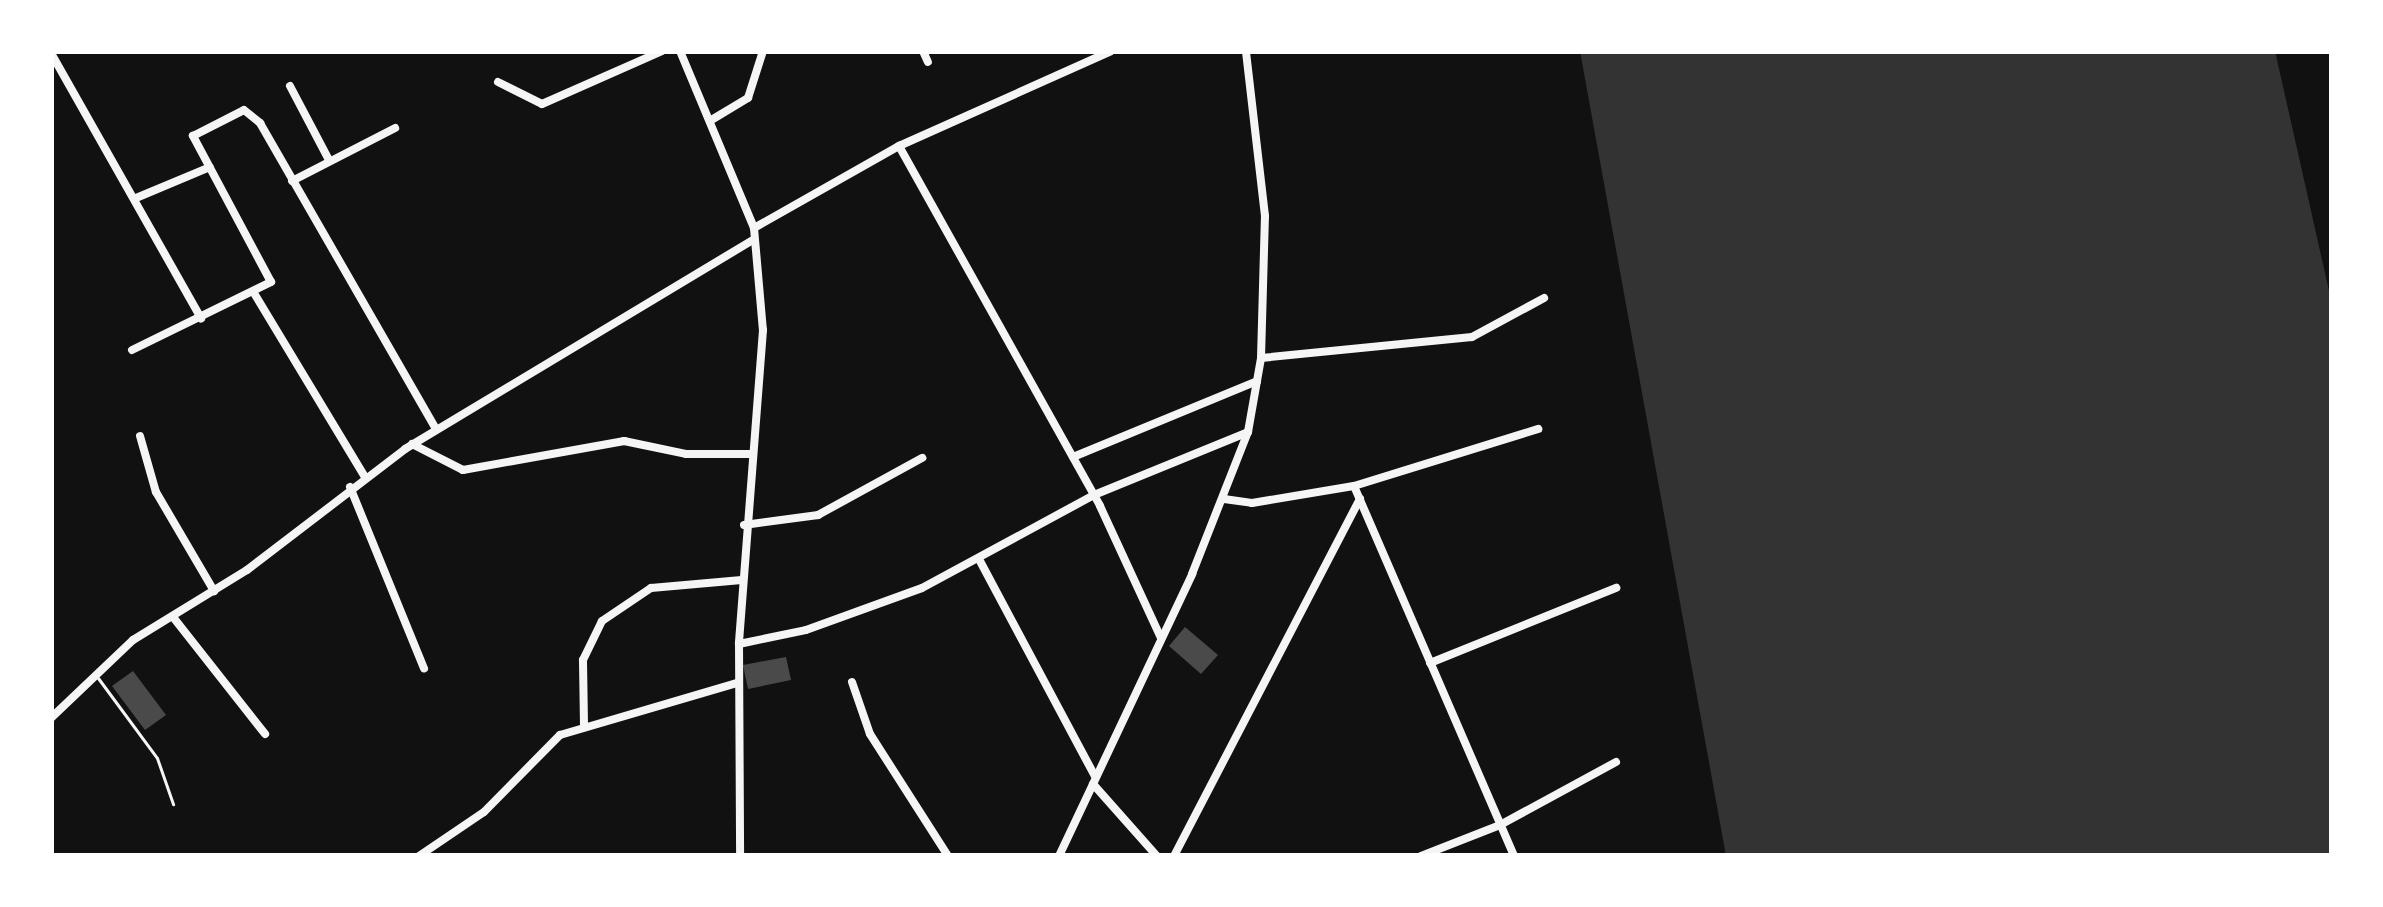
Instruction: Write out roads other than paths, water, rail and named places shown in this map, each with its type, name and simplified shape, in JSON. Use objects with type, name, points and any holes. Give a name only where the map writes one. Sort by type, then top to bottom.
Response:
[{"type":"street","points":[[498,82],[542,104],[662,51]]},
{"type":"street","points":[[680,51],[712,119],[754,233],[763,330],[744,525],[737,683],[740,856]]},
{"type":"street","points":[[712,119],[748,98],[763,51]]},
{"type":"street","points":[[923,51],[928,62]]},
{"type":"street","points":[[51,718],[94,672],[214,591],[412,444],[899,146],[1111,51]]},
{"type":"street","points":[[1059,856],[1224,499],[1248,432],[1261,358],[1265,216],[1246,51]]},
{"type":"street","points":[[51,53],[201,318]]},
{"type":"street","points":[[290,86],[329,160]]},
{"type":"street","points":[[132,350],[254,293],[271,279],[194,132],[244,110],[256,116],[436,429]]},
{"type":"street","points":[[292,181],[395,128]]},
{"type":"street","points":[[899,146],[1094,495],[1161,640]]},
{"type":"street","points":[[136,198],[210,167]]},
{"type":"street","points":[[254,293],[365,476]]},
{"type":"street","points":[[1261,358],[1472,337],[1544,298]]},
{"type":"street","points":[[1072,457],[1257,381]]},
{"type":"street","points":[[1224,499],[1252,503],[1354,485],[1538,429]]},
{"type":"street","points":[[739,644],[806,630],[980,561],[1094,495],[1248,432]]},
{"type":"street","points":[[140,436],[156,492],[214,591]]},
{"type":"street","points":[[412,444],[464,470],[624,441],[686,454],[752,454]]},
{"type":"street","points":[[744,525],[818,515],[922,458]]},
{"type":"street","points":[[1354,485],[1514,856]]},
{"type":"street","points":[[350,487],[424,668]]},
{"type":"street","points":[[1174,856],[1360,497]]},
{"type":"street","points":[[980,561],[1094,781],[1157,856]]},
{"type":"street","points":[[584,725],[583,660],[602,621],[668,583],[742,580]]},
{"type":"street","points":[[1430,663],[1616,588]]},
{"type":"street","points":[[173,616],[265,734]]},
{"type":"street","points":[[852,682],[870,734],[948,856]]},
{"type":"street","points":[[419,856],[484,812],[546,745],[584,725],[737,683]]},
{"type":"street","points":[[1421,856],[1500,824],[1616,762]]},
{"type":"lane","points":[[94,672],[157,758],[173,804]]}]
